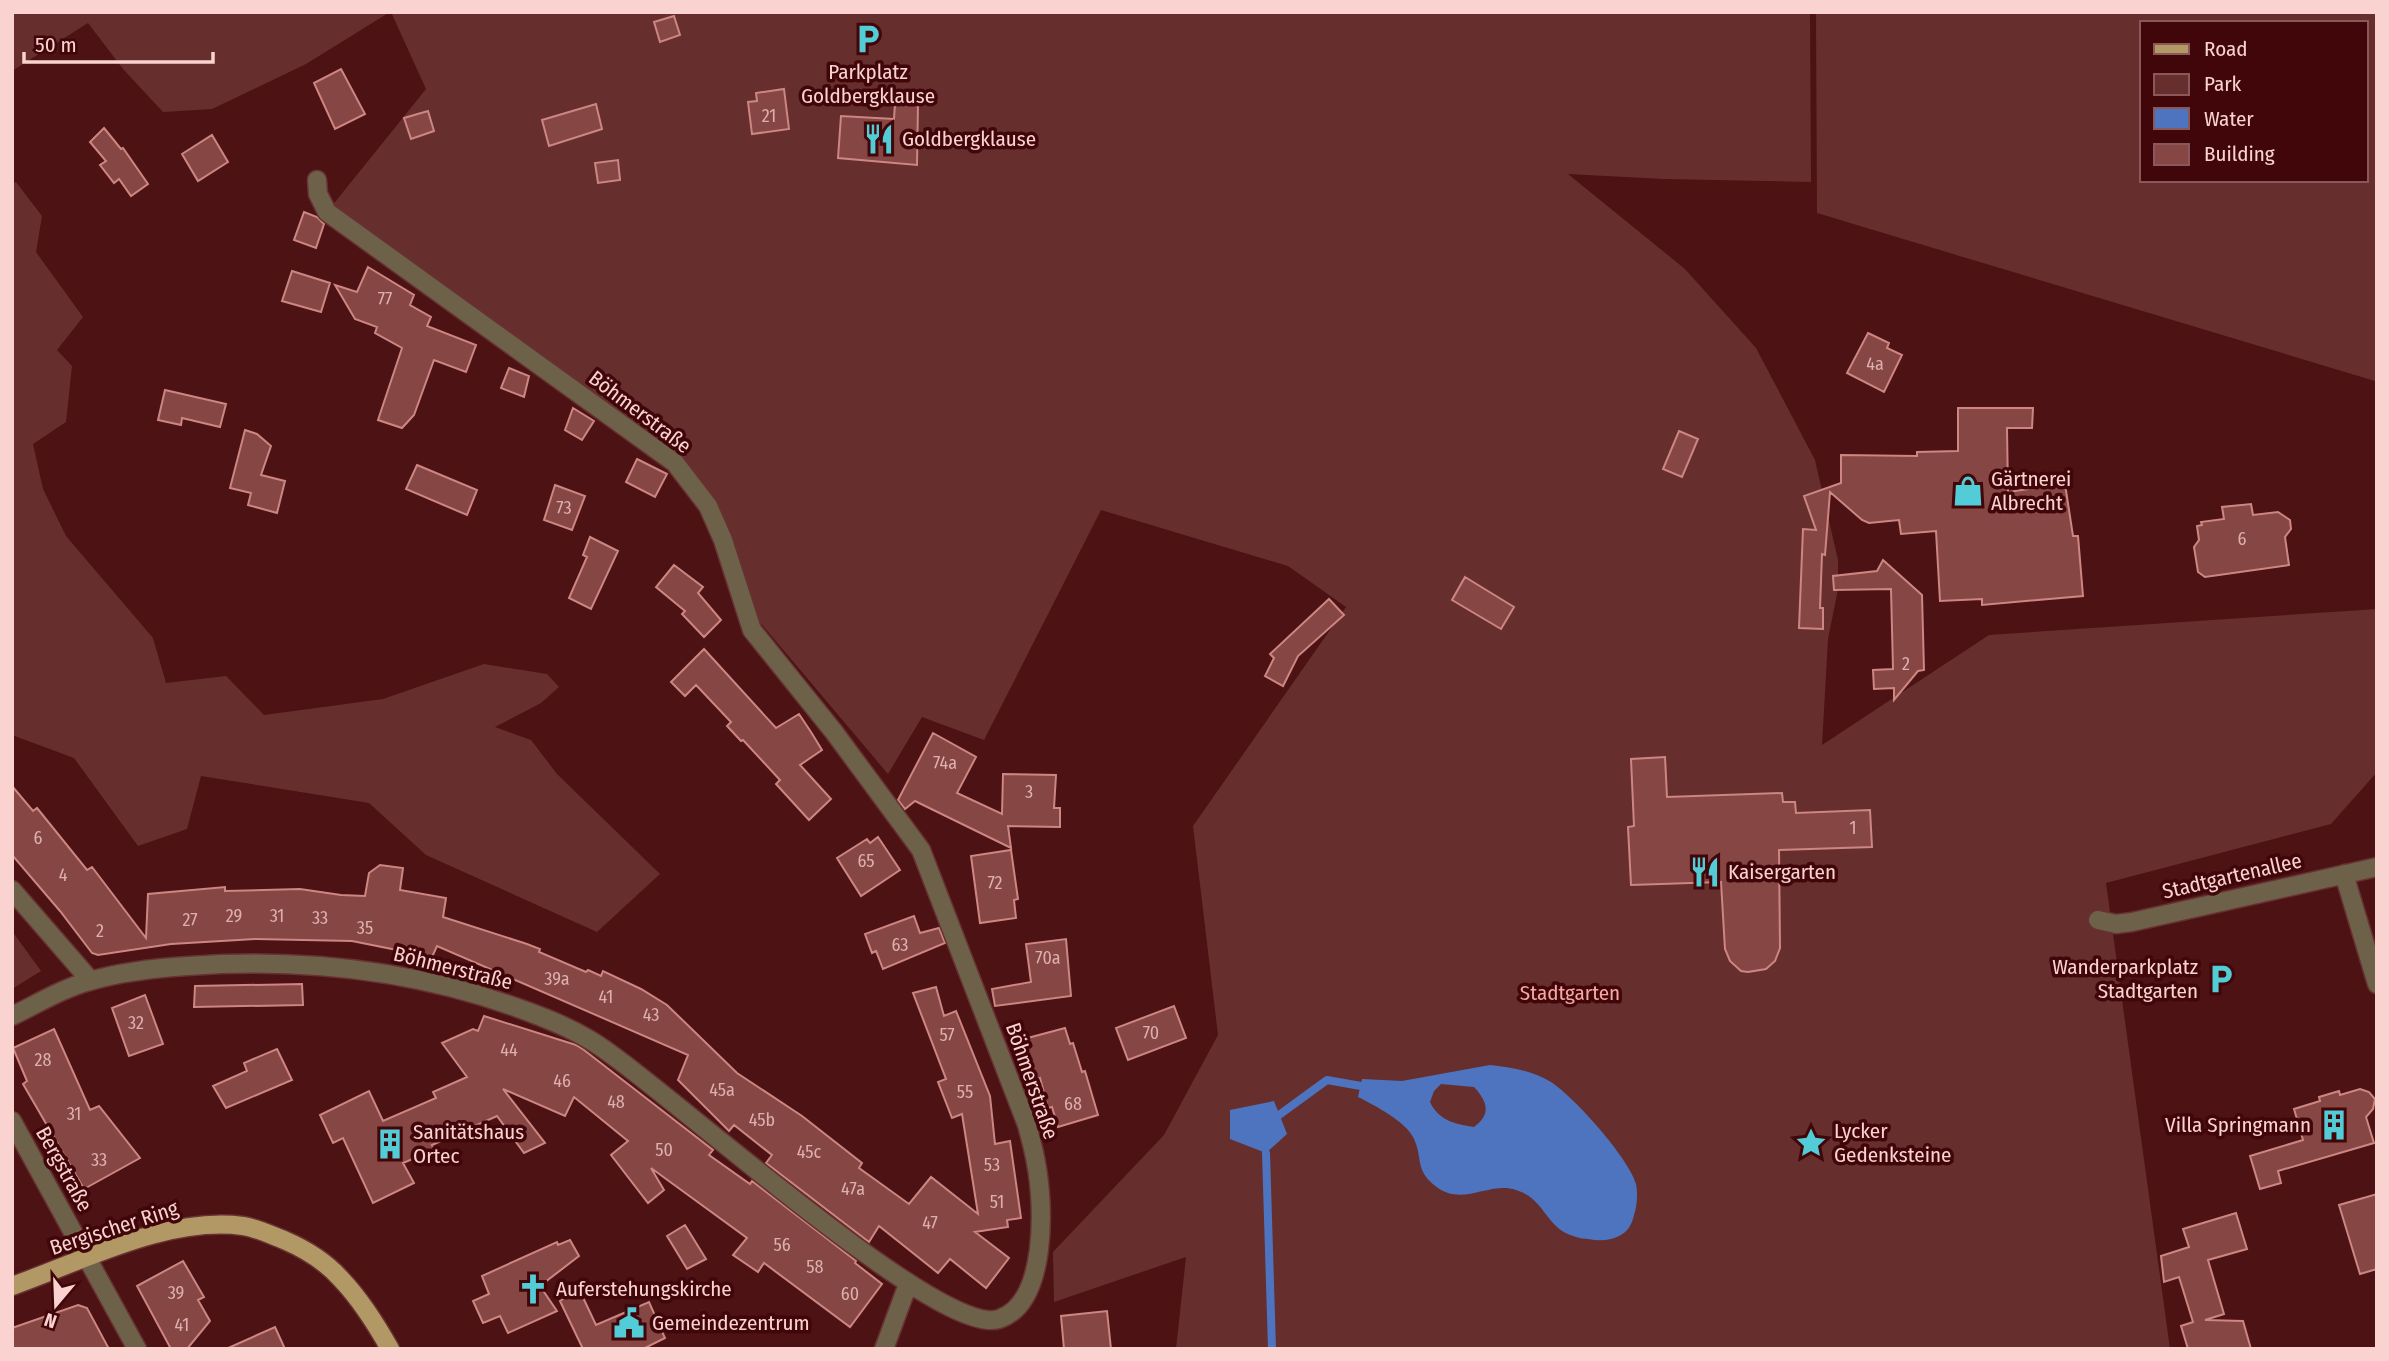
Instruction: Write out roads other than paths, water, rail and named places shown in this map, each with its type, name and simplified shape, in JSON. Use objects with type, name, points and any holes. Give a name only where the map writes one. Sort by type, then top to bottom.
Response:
[{"type":"main road","name":"Bergischer Ring","points":[[12,1286],[157,1234],[202,1226],[245,1226],[315,1256],[340,1277],[366,1310],[390,1349]]},
{"type":"street","name":"Böhmerstraße","points":[[12,1016],[90,980],[169,967],[238,962],[312,964],[406,976],[488,997],[555,1021],[620,1060],[756,1170],[908,1284],[971,1317],[986,1321],[1001,1319],[1017,1308],[1027,1294],[1035,1271],[1042,1218],[1037,1164],[1027,1125],[921,850],[834,732],[752,631],[723,540],[708,506],[675,463],[327,212],[318,194],[317,180]]},
{"type":"street","name":"Stadtgartenallee","points":[[2098,920],[2116,924],[2132,922],[2377,867]]},
{"type":"street","points":[[2344,874],[2377,984]]},
{"type":"street","points":[[12,890],[90,980]]},
{"type":"street","name":"Bergstraße","points":[[12,1121],[137,1349]]},
{"type":"street","points":[[884,1349],[908,1284]]},
{"type":"water","points":[[1490,1065],[1529,1072],[1551,1082],[1573,1100],[1599,1128],[1631,1173],[1637,1195],[1629,1227],[1622,1234],[1608,1240],[1573,1236],[1554,1224],[1535,1201],[1516,1190],[1496,1188],[1458,1195],[1438,1188],[1425,1175],[1416,1144],[1409,1131],[1388,1114],[1358,1097],[1362,1079],[1402,1081]],"holes":[[[1441,1084],[1474,1087],[1486,1107],[1483,1117],[1474,1127],[1454,1123],[1443,1117],[1430,1102],[1434,1091]]]},
{"type":"water","points":[[1274,1101],[1287,1134],[1266,1153],[1230,1139],[1230,1110]]},
{"type":"waterway","points":[[1279,1115],[1327,1080],[1361,1086]]},
{"type":"waterway","points":[[1266,1153],[1272,1349]]},
{"type":"place","name":"Parkplatz Goldbergklause","points":[[868,39]]},
{"type":"place","name":"Goldbergklause","points":[[879,139]]},
{"type":"place","name":"Gärtnerei Albrecht","points":[[1968,491]]},
{"type":"place","name":"Kaisergarten","points":[[1705,872]]},
{"type":"place","name":"Wanderparkplatz Stadtgarten","points":[[2221,979]]},
{"type":"place","name":"Villa Springmann","points":[[2334,1125]]},
{"type":"place","name":"Lycker Gedenksteine","points":[[1811,1143]]},
{"type":"place","name":"Sanitätshaus Ortec","points":[[390,1144]]},
{"type":"place","name":"Auferstehungskirche","points":[[533,1289]]},
{"type":"place","name":"Gemeindezentrum","points":[[629,1323]]},
{"type":"park label","name":"Stadtgarten","points":[[1570,993]]}]
